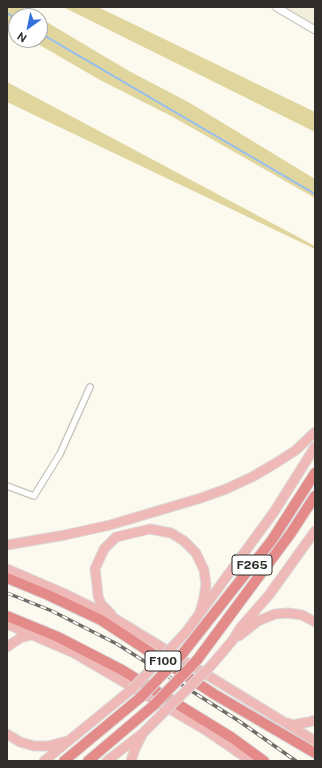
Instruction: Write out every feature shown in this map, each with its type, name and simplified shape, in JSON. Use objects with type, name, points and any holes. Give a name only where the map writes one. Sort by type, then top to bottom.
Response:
[{"type":"highway","name":"F265","points":[[64,761],[141,697],[183,653],[272,540],[315,473]]},
{"type":"highway","name":"F265","points":[[88,761],[154,705],[197,660],[291,533],[315,496]]},
{"type":"highway","name":"F100","points":[[7,578],[48,595],[101,620],[214,694],[315,753]]},
{"type":"highway","name":"F100","points":[[7,616],[58,637],[122,670],[231,737],[264,761]]},
{"type":"main road","points":[[7,546],[110,525],[226,489],[252,477],[276,463],[296,450],[315,432]]},
{"type":"main road","points":[[44,761],[132,689],[186,632],[274,512],[315,447]]},
{"type":"main road","points":[[114,618],[101,604],[98,596],[95,569],[104,549],[116,537],[150,529],[171,533],[184,541],[196,553],[204,570],[206,584],[200,612]]},
{"type":"main road","points":[[232,642],[241,627],[269,595],[315,531]]},
{"type":"main road","points":[[7,569],[63,593],[114,618],[315,741]]},
{"type":"main road","points":[[107,761],[144,732],[209,668],[232,642],[258,621],[275,614],[288,613],[302,615],[315,622]]},
{"type":"main road","points":[[7,624],[74,653],[204,729],[247,759]]},
{"type":"main road","points":[[7,647],[20,638],[31,635]]},
{"type":"main road","points":[[279,720],[293,725],[315,720]]},
{"type":"main road","points":[[131,761],[135,749],[144,732]]},
{"type":"main road","points":[[7,734],[20,742],[34,746],[48,746],[70,740]]},
{"type":"street","points":[[276,7],[315,30]]},
{"type":"street","points":[[7,486],[34,496],[60,454],[90,387]]},
{"type":"shaded area","points":[[7,7],[23,8],[8,8],[7,26]]},
{"type":"shaded area","points":[[63,7],[98,7],[315,112],[315,132]]},
{"type":"shaded area","points":[[285,7],[315,7],[315,25]]},
{"type":"shaded area","points":[[48,23],[129,71],[190,103],[315,179],[315,198],[173,117],[100,80],[45,48],[48,48]]},
{"type":"shaded area","points":[[7,82],[315,246],[315,249],[7,102]]},
{"type":"waterway","points":[[48,38],[315,194]]},
{"type":"railway","points":[[7,593],[52,611],[117,644],[239,721],[296,761]]}]
